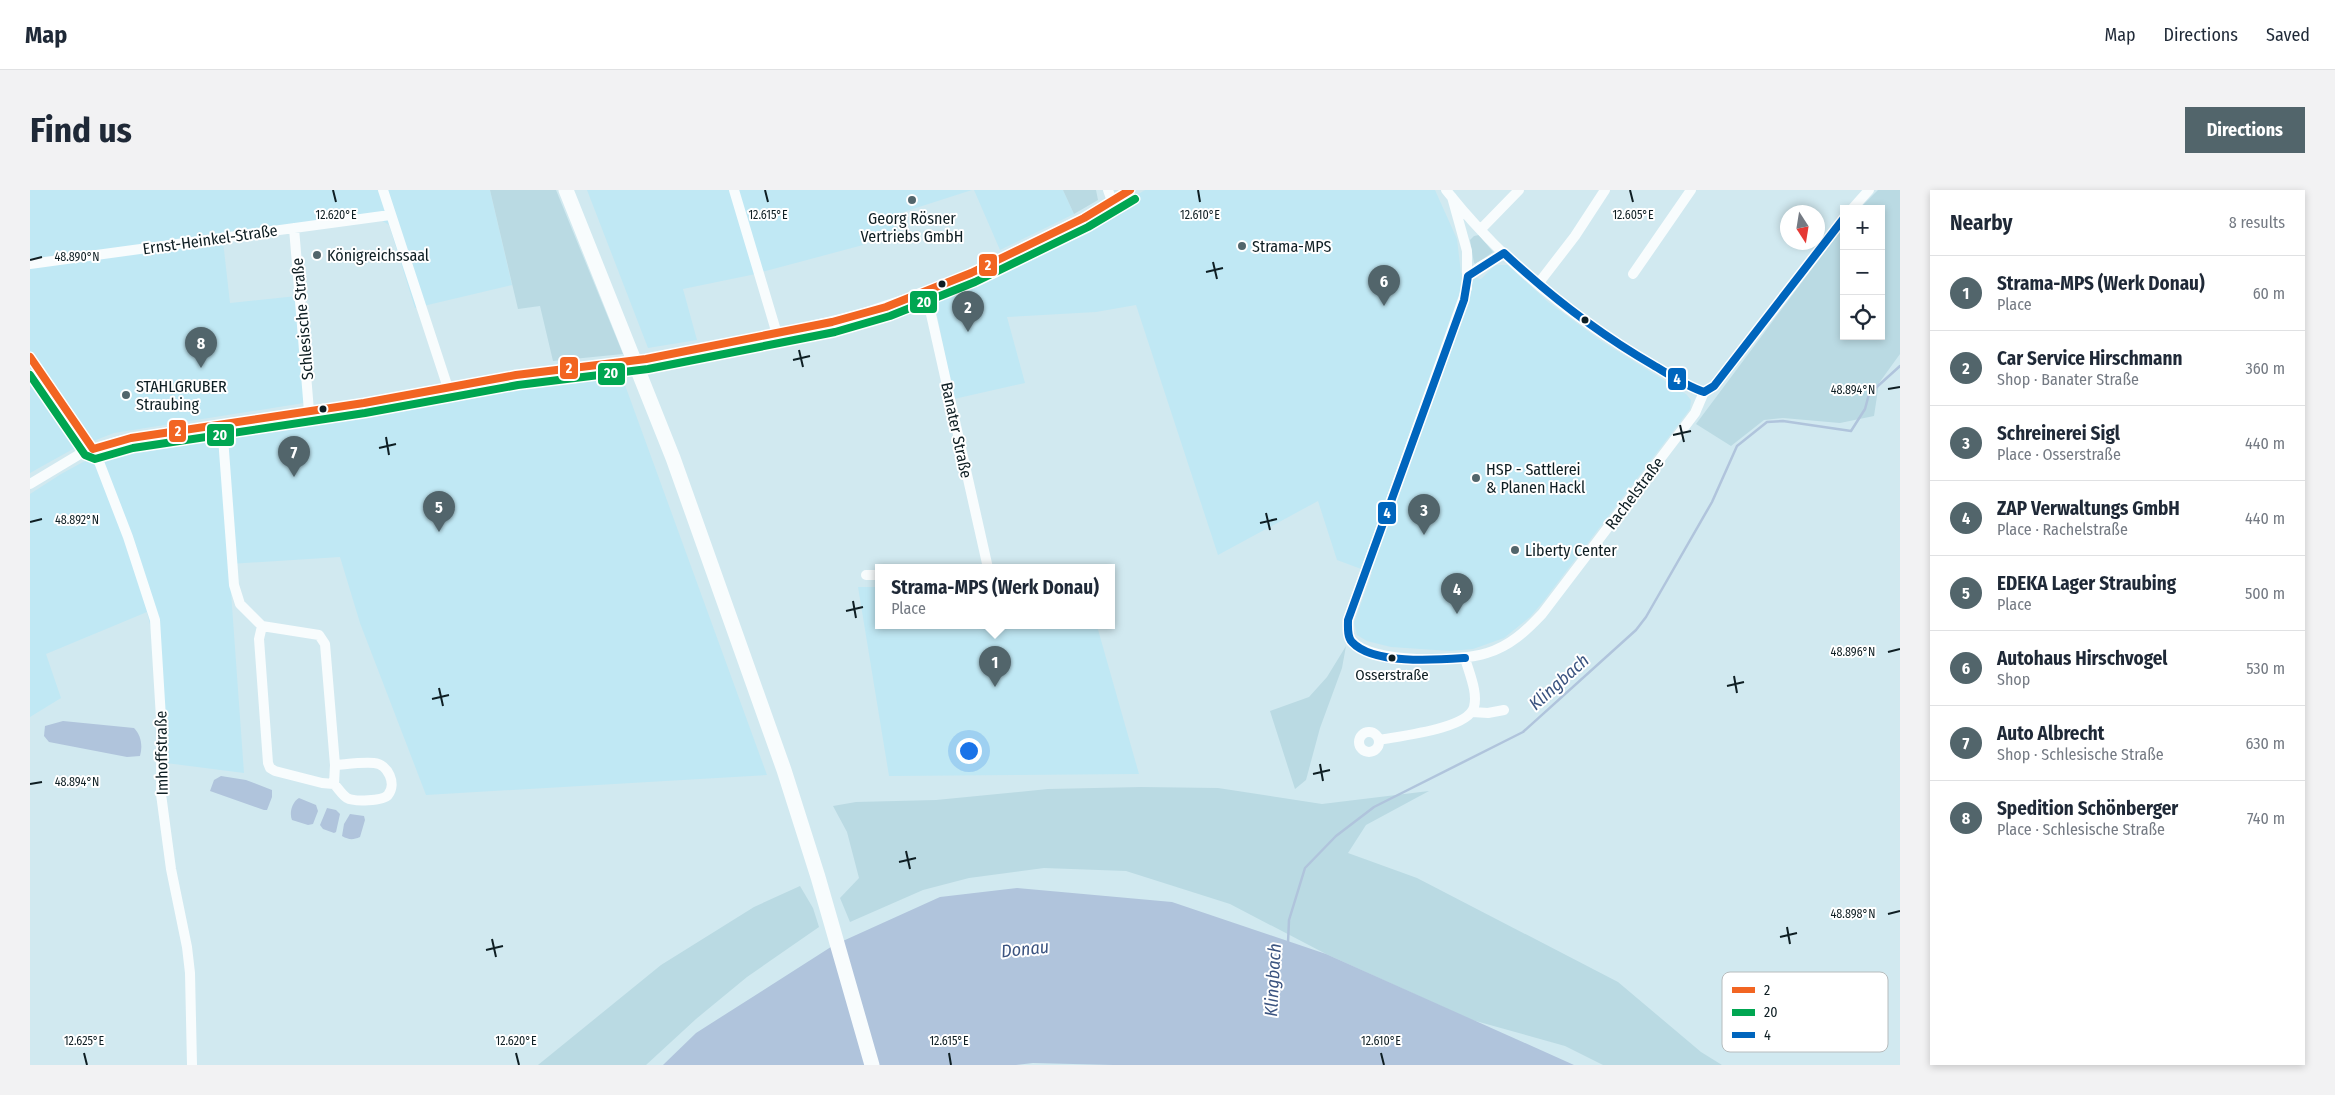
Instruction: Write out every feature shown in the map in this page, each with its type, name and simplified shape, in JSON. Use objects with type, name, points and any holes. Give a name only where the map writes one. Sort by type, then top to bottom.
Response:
[{"type":"highway","points":[[566,190],[673,458],[784,770],[818,876],[872,1065]]},
{"type":"street","points":[[382,190],[448,388]]},
{"type":"street","points":[[734,190],[777,334]]},
{"type":"street","points":[[1108,190],[1112,201]]},
{"type":"street","points":[[30,484],[50,470],[93,449],[125,439],[309,411],[516,375],[646,359],[777,334],[861,314],[926,292],[1008,256],[1130,190]]},
{"type":"street","points":[[1481,229],[1520,190]]},
{"type":"street","points":[[1538,284],[1575,236],[1605,190]]},
{"type":"street","points":[[1633,274],[1691,190]]},
{"type":"street","points":[[1856,205],[1869,190]]},
{"type":"street","points":[[1449,193],[1504,253],[1584,322],[1677,379],[1704,392],[1714,386],[1840,223]]},
{"type":"street","points":[[1449,193],[1463,232],[1468,276],[1504,253]]},
{"type":"street","name":"Ernst-Heinkel-Straße","points":[[30,264],[390,214]]},
{"type":"street","name":"Schlesische Straße","points":[[294,228],[309,411]]},
{"type":"street","name":"Rachelstraße","points":[[1468,276],[1464,300],[1348,620],[1347,630],[1353,643],[1365,650],[1379,654],[1419,659],[1465,658],[1503,647],[1518,638],[1542,614],[1695,413],[1704,392]]},
{"type":"street","name":"Banater Straße","points":[[926,292],[987,564]]},
{"type":"street","name":"Imhoffstraße","points":[[30,357],[93,449],[128,537],[155,620],[161,718],[161,794],[171,870],[188,955],[192,1065]]},
{"type":"street","points":[[222,424],[234,585],[240,604],[262,626],[322,638],[325,644],[336,765],[334,784]]},
{"type":"street","points":[[866,575],[875,575]]},
{"type":"street","points":[[262,626],[259,639],[270,768],[322,783],[334,784],[346,798],[380,800],[386,798],[391,791],[392,780],[387,770],[376,763],[336,765]]},
{"type":"street","points":[[1379,740],[1454,724],[1466,719],[1474,707],[1474,689],[1465,658]]},
{"type":"street","points":[[1472,712],[1488,713],[1504,710]]},
{"type":"shaded area","points":[[30,190],[490,190],[512,285],[415,308],[389,225],[381,220],[223,241],[230,303],[297,296],[304,403],[114,433],[73,449],[30,473]]},
{"type":"shaded area","points":[[490,190],[556,190],[623,354],[553,361],[540,306],[518,309]]},
{"type":"shaded area","points":[[587,190],[972,190],[891,216],[896,231],[862,240],[863,245],[751,275],[683,289],[697,340],[648,348]]},
{"type":"shaded area","points":[[974,190],[1063,190],[1074,214],[1000,250]]},
{"type":"shaded area","points":[[1063,190],[1096,190],[1098,200],[1074,214]]},
{"type":"shaded area","points":[[1145,190],[1435,190],[1457,239],[1461,273],[1481,279],[1495,265],[1508,265],[1548,302],[1601,341],[1686,394],[1691,400],[1690,409],[1542,603],[1530,617],[1504,638],[1473,649],[1450,651],[1391,647],[1367,641],[1357,635],[1354,623],[1372,573],[1337,560],[1318,501],[1218,555],[1136,305],[1096,312],[1007,317],[1025,383],[954,399],[934,300],[995,273],[1075,232]]},
{"type":"shaded area","points":[[1878,190],[1900,190],[1900,354],[1879,383],[1874,416],[1840,423],[1783,418],[1764,420],[1731,446],[1696,424],[1840,231],[1840,340],[1885,340],[1885,205],[1863,205]]},
{"type":"shaded area","points":[[1479,235],[1493,252],[1476,264],[1474,263],[1470,240],[1474,236]]},
{"type":"shaded area","points":[[621,374],[767,775],[426,795],[360,623],[340,557],[229,564],[244,773],[158,762],[158,719],[151,628],[147,612],[46,654],[61,698],[30,717],[30,494],[61,474],[83,462],[109,452],[151,443]]},
{"type":"shaded area","points":[[858,587],[875,587],[875,629],[1098,629],[1139,774],[889,776]]},
{"type":"shaded area","points":[[1346,646],[1342,668],[1320,728],[1306,780],[1295,789],[1270,711],[1309,697],[1327,677]]},
{"type":"shaded area","points":[[1218,788],[1322,804],[1429,791],[1366,825],[1348,853],[1417,878],[1618,982],[1701,1052],[1722,1065],[1603,1065],[1565,1046],[1472,1020],[1326,954],[1230,904],[1126,871],[1044,868],[969,878],[923,890],[850,922],[840,898],[859,878],[847,832],[833,806],[856,802],[936,800],[1048,789]]},
{"type":"shaded area","points":[[800,886],[813,908],[819,927],[747,977],[696,1019],[646,1065],[538,1065],[661,965],[754,907]]},
{"type":"water","points":[[63,721],[134,728],[141,741],[140,756],[127,757],[49,742],[44,736],[45,726]]},
{"type":"water","points":[[221,776],[246,780],[272,790],[272,797],[267,810],[210,791],[214,780]]},
{"type":"water","points":[[299,798],[316,805],[318,811],[313,824],[308,825],[292,820],[292,808]]},
{"type":"water","points":[[327,808],[336,810],[340,814],[336,832],[334,833],[323,829],[320,825]]},
{"type":"water","points":[[350,814],[364,816],[365,820],[360,837],[353,839],[342,836],[344,824]]},
{"type":"water","name":"Donau","points":[[1017,888],[1172,902],[1326,954],[1574,1065],[1113,1065],[1033,1063],[1016,1065],[663,1065],[696,1033],[834,945],[940,897]]},
{"type":"waterway","name":"Klingbach","points":[[1288,943],[1289,920],[1305,868],[1336,836],[1374,807],[1523,732],[1636,630],[1646,617],[1712,502],[1737,446],[1767,422],[1783,421],[1851,431],[1865,409],[1869,394],[1900,366]]},
{"type":"transit line","name":"2","points":[[30,357],[93,449],[131,438],[364,403],[516,375],[646,359],[832,322],[886,307],[971,273],[1084,218],[1130,190]]},
{"type":"transit line","name":"20","points":[[30,375],[85,455],[95,459],[133,448],[365,413],[518,385],[648,369],[835,332],[890,316],[975,282],[1088,227],[1135,199]]},
{"type":"transit line","name":"4","points":[[1465,658],[1422,660],[1390,658],[1375,654],[1362,649],[1350,640],[1348,620],[1464,300],[1468,276],[1504,253],[1557,299],[1594,327],[1633,353],[1691,387],[1704,392],[1714,386],[1840,223]]},
{"type":"place","name":"Georg Rösner Vertriebs GmbH","points":[[912,200]]},
{"type":"place","name":"Strama-MPS","points":[[1242,246]]},
{"type":"place","name":"Königreichssaal","points":[[317,255]]},
{"type":"place","name":"Autohaus Hirschvogel","points":[[1384,306]]},
{"type":"place","name":"Car Service Hirschmann","points":[[968,332]]},
{"type":"place","name":"Spedition Schönberger","points":[[201,368]]},
{"type":"place","name":"STAHLGRUBER Straubing","points":[[126,395]]},
{"type":"place","name":"Auto Albrecht","points":[[294,477]]},
{"type":"place","name":"HSP - Sattlerei & Planen Hackl","points":[[1476,478]]},
{"type":"place","name":"EDEKA Lager Straubing","points":[[439,532]]},
{"type":"place","name":"Schreinerei Sigl","points":[[1424,535]]},
{"type":"place","name":"Liberty Center","points":[[1515,550]]},
{"type":"place","name":"ZAP Verwaltungs GmbH","points":[[1457,614]]},
{"type":"place","name":"Osserstraße","points":[[1392,658]]},
{"type":"place","name":"Strama-MPS (Werk Donau)","points":[[995,687]]}]
